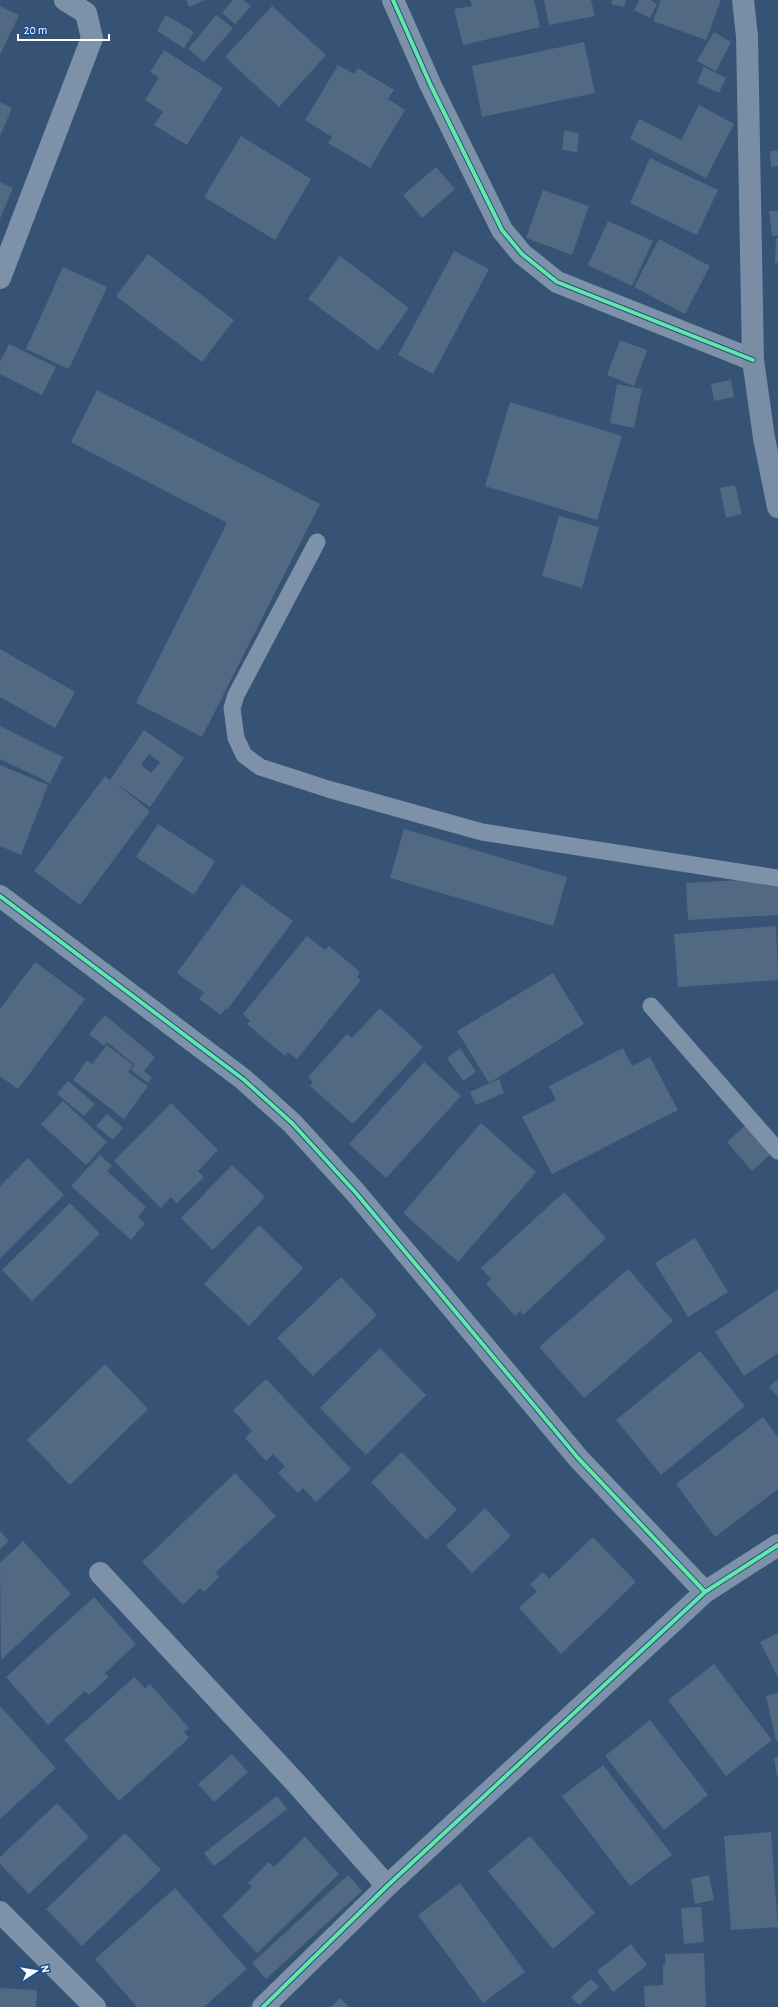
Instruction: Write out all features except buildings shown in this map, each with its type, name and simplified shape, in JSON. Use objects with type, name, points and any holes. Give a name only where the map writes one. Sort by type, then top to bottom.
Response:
[{"type":"main road","points":[[743,0],[746,36],[753,360],[764,438],[778,507]]},
{"type":"street","points":[[0,278],[92,38],[86,13],[65,0]]},
{"type":"street","points":[[393,0],[431,86],[502,230],[522,254],[557,282],[753,360]]},
{"type":"street","points":[[0,896],[243,1078],[292,1123],[356,1193],[578,1458],[705,1592]]},
{"type":"street","points":[[263,2007],[387,1886],[705,1592],[778,1545]]},
{"type":"street","points":[[100,1573],[294,1781],[387,1886]]},
{"type":"street","points":[[0,1912],[95,2007]]},
{"type":"lane","points":[[317,542],[236,695],[232,708],[236,738],[244,755],[260,767],[328,789],[482,832],[778,878]]},
{"type":"lane","points":[[651,1006],[778,1151]]},
{"type":"cycle path","points":[[393,0],[431,86],[502,230],[522,254],[557,282],[753,360]]},
{"type":"cycle path","points":[[0,896],[243,1079],[292,1123],[356,1193],[578,1458],[705,1592]]},
{"type":"cycle path","points":[[263,2007],[387,1886],[705,1592],[778,1545]]}]
